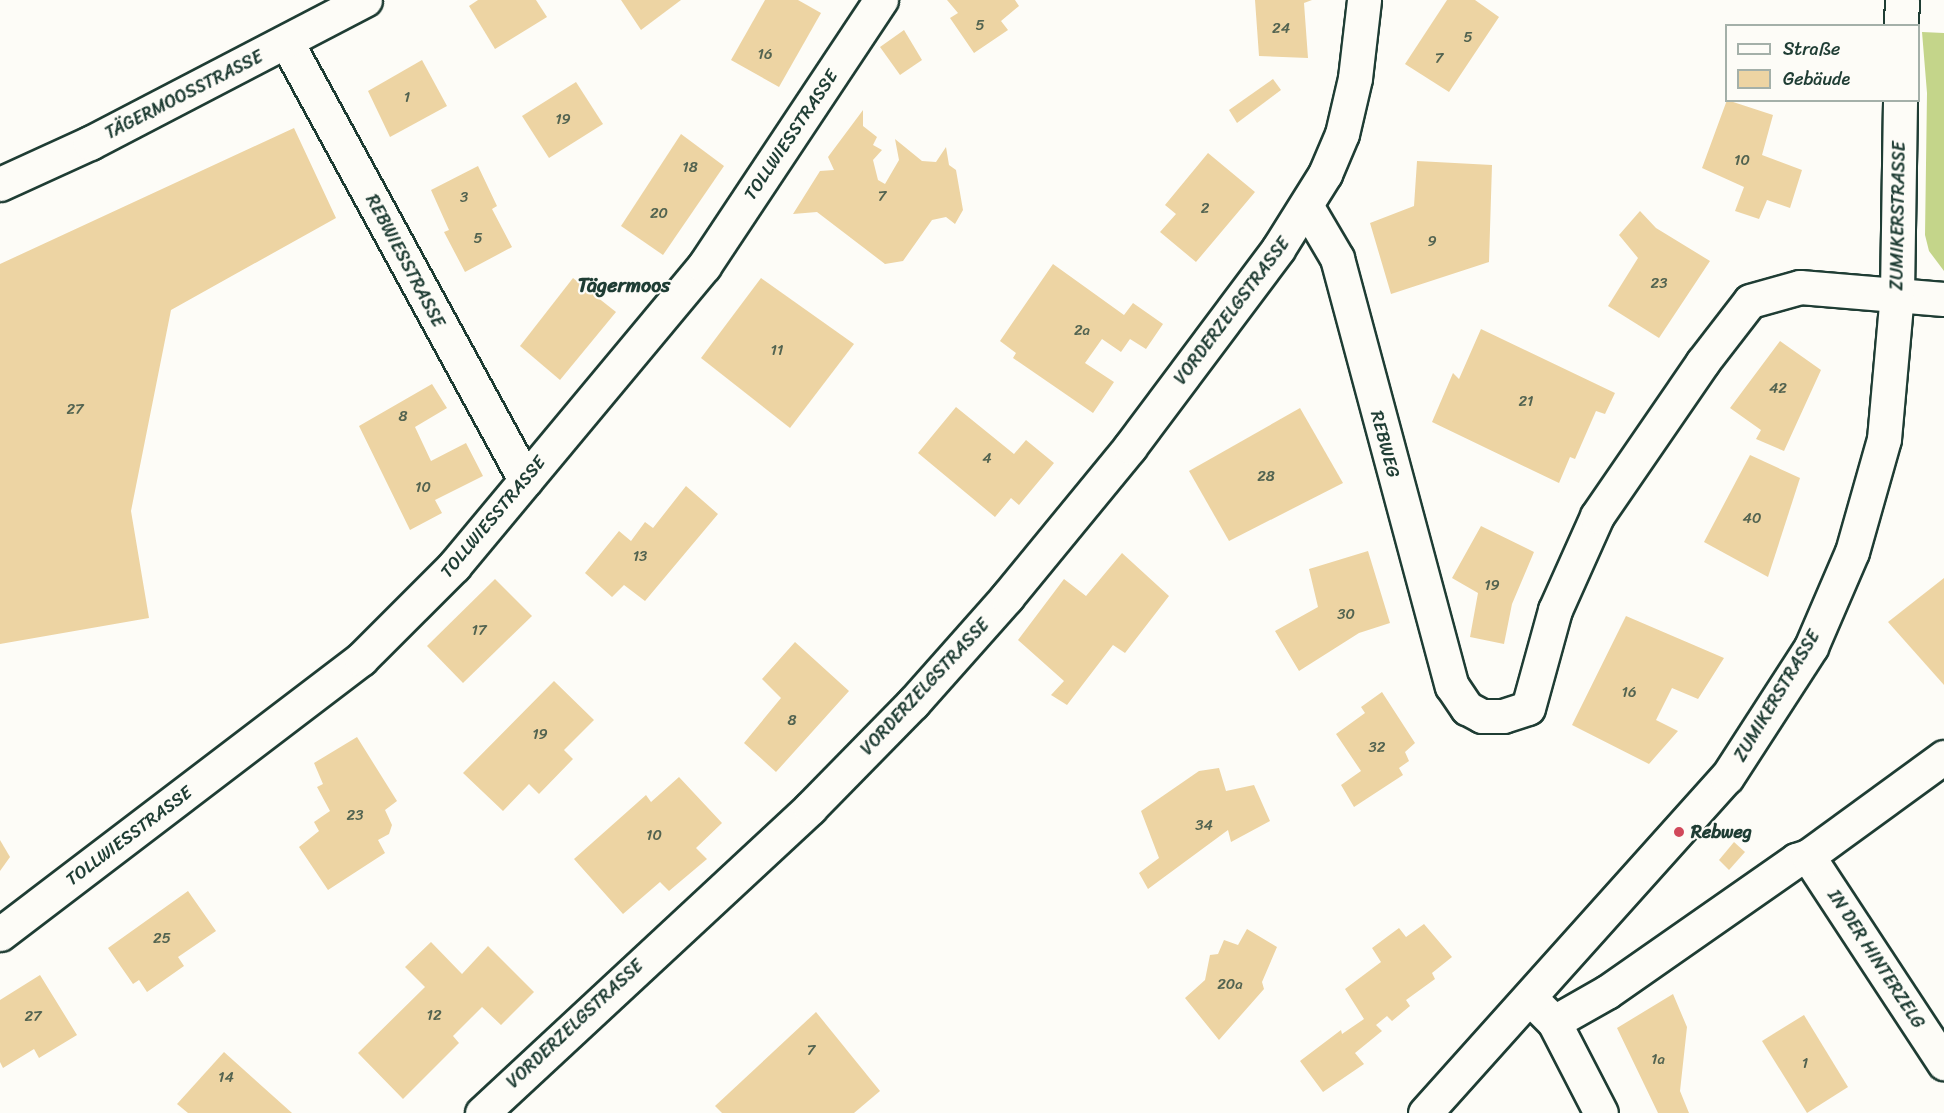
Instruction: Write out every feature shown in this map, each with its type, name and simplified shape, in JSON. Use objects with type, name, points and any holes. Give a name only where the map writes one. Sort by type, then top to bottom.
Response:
[{"type":"street","name":"TÄGERMOOSSTRASSE","points":[[0,184],[90,143],[287,43],[365,0]]},
{"type":"street","name":"TOLLWIESSTRASSE","points":[[0,934],[361,659],[454,566],[704,266],[881,0]]},
{"type":"street","points":[[1308,207],[1342,134],[1355,78],[1364,0]]},
{"type":"street","points":[[1902,0],[1902,24]]},
{"type":"street","name":"REBWIESSTRASSE","points":[[287,43],[525,480]]},
{"type":"street","name":"ZUMIKERSTRASSE","points":[[1425,1113],[1531,998],[1727,777],[1811,647],[1852,552],[1878,466],[1891,388],[1897,293],[1900,102]]},
{"type":"street","name":"REBWEG","points":[[1308,207],[1337,258],[1452,686],[1467,708],[1482,716],[1503,716],[1528,708],[1555,610],[1597,516],[1702,363],[1750,301],[1800,287],[1897,293],[1944,299]]},
{"type":"street","name":"VORDERZELGSTRASSE","points":[[482,1113],[810,808],[913,704],[1007,597],[1130,447],[1308,207]]},
{"type":"street","points":[[1554,1022],[1607,992],[1944,757]]},
{"type":"street","name":"IN DER HINTERZELG","points":[[1802,858],[1944,1063]]},
{"type":"street","points":[[1531,998],[1554,1022],[1601,1113]]},
{"type":"green space","points":[[1922,32],[1944,33],[1944,271],[1929,251],[1925,235],[1927,93]]},
{"type":"building","points":[[478,0],[536,0],[547,17],[495,49],[469,6]]},
{"type":"building","points":[[621,0],[681,0],[641,30]]},
{"type":"building","points":[[765,0],[798,0],[821,13],[779,87],[731,60]]},
{"type":"building","points":[[947,0],[1015,0],[1019,6],[1001,21],[1008,30],[974,53],[950,18],[958,13]]},
{"type":"building","points":[[1255,0],[1312,0],[1304,3],[1308,58],[1259,56]]},
{"type":"building","points":[[1447,0],[1475,0],[1499,17],[1449,92],[1405,64]]},
{"type":"building","points":[[904,30],[922,60],[900,75],[880,47]]},
{"type":"building","points":[[422,60],[447,106],[390,137],[368,91]]},
{"type":"building","points":[[1273,79],[1281,90],[1237,123],[1229,110]]},
{"type":"building","points":[[576,82],[603,124],[549,158],[522,116]]},
{"type":"building","points":[[1726,102],[1733,102],[1773,115],[1762,155],[1802,170],[1790,208],[1767,200],[1759,219],[1735,211],[1744,187],[1702,168]]},
{"type":"building","points":[[863,110],[863,126],[877,137],[873,145],[882,150],[873,160],[878,180],[885,184],[899,160],[895,139],[922,161],[936,162],[946,147],[949,165],[956,170],[963,210],[955,224],[946,217],[932,220],[903,261],[885,264],[817,212],[793,214],[820,171],[834,170],[828,157]]},
{"type":"building","points":[[294,128],[336,218],[171,310],[131,511],[149,618],[0,644],[0,264]]},
{"type":"building","points":[[681,134],[724,166],[663,255],[621,226]]},
{"type":"building","points":[[1208,153],[1255,192],[1196,262],[1160,232],[1176,214],[1165,205]]},
{"type":"building","points":[[1417,161],[1492,165],[1489,262],[1391,294],[1370,223],[1414,206]]},
{"type":"building","points":[[478,166],[497,206],[492,209],[512,247],[465,272],[444,232],[449,230],[431,190]]},
{"type":"building","points":[[1640,211],[1656,228],[1710,261],[1659,338],[1608,306],[1638,258],[1619,235]]},
{"type":"building","points":[[1053,264],[1124,315],[1133,303],[1163,324],[1146,349],[1130,339],[1121,352],[1102,339],[1085,363],[1114,382],[1093,413],[1013,358],[1016,353],[1000,341]]},
{"type":"building","points":[[573,278],[616,312],[560,380],[520,346]]},
{"type":"building","points":[[761,278],[854,344],[790,428],[701,358]]},
{"type":"building","points":[[1481,329],[1615,393],[1605,414],[1596,411],[1575,459],[1570,457],[1559,483],[1432,422],[1453,373],[1459,379]]},
{"type":"building","points":[[1780,341],[1821,370],[1784,451],[1756,439],[1761,430],[1730,408]]},
{"type":"building","points":[[432,384],[447,408],[415,427],[431,461],[466,443],[483,476],[435,500],[442,513],[410,530],[359,426]]},
{"type":"building","points":[[956,407],[1014,454],[1026,440],[1054,463],[1019,505],[1011,498],[995,517],[918,453]]},
{"type":"building","points":[[1300,408],[1343,483],[1229,541],[1189,471]]},
{"type":"building","points":[[1750,455],[1800,478],[1768,577],[1704,542]]},
{"type":"building","points":[[686,486],[718,514],[645,601],[624,585],[612,597],[585,573],[619,531],[631,541],[645,522],[653,528]]},
{"type":"building","points":[[1481,526],[1534,552],[1512,604],[1504,644],[1470,637],[1478,593],[1452,578]]},
{"type":"building","points":[[1368,551],[1390,623],[1359,633],[1299,671],[1275,631],[1318,607],[1309,569]]},
{"type":"building","points":[[1122,553],[1169,596],[1125,653],[1113,645],[1067,705],[1051,695],[1064,681],[1018,640],[1064,579],[1086,596]]},
{"type":"building","points":[[1944,578],[1944,685],[1888,622]]},
{"type":"building","points":[[495,579],[532,616],[463,683],[427,646]]},
{"type":"building","points":[[1626,616],[1724,658],[1698,699],[1672,688],[1656,720],[1678,731],[1649,764],[1572,725]]},
{"type":"building","points":[[795,642],[849,691],[776,772],[744,743],[781,698],[762,679]]},
{"type":"building","points":[[554,681],[594,720],[564,750],[573,759],[539,794],[529,784],[503,811],[463,773]]},
{"type":"building","points":[[1382,692],[1415,743],[1405,752],[1409,761],[1399,768],[1403,775],[1354,807],[1341,785],[1361,771],[1336,734],[1365,713],[1361,707]]},
{"type":"building","points":[[357,737],[397,801],[385,810],[392,825],[389,834],[378,840],[385,853],[328,890],[299,847],[319,831],[314,822],[330,811],[317,787],[323,784],[314,763]]},
{"type":"building","points":[[1219,768],[1226,791],[1254,785],[1270,821],[1231,842],[1228,830],[1148,889],[1139,873],[1159,858],[1141,811],[1199,771]]},
{"type":"building","points":[[679,777],[722,823],[696,848],[707,859],[669,891],[660,882],[623,914],[574,859],[646,795],[651,802]]},
{"type":"building","points":[[0,840],[10,857],[0,871]]},
{"type":"building","points":[[1734,842],[1745,852],[1729,870],[1719,860]]},
{"type":"building","points":[[188,891],[216,931],[178,957],[184,966],[147,992],[139,980],[133,984],[108,948]]},
{"type":"building","points":[[1424,924],[1452,957],[1432,973],[1435,979],[1406,1000],[1410,1006],[1392,1021],[1387,1016],[1376,1025],[1382,1031],[1355,1053],[1364,1064],[1323,1092],[1300,1061],[1341,1030],[1342,1034],[1364,1019],[1345,989],[1381,962],[1372,948],[1399,928],[1406,937]]},
{"type":"building","points":[[1247,929],[1277,947],[1262,982],[1264,989],[1219,1040],[1185,998],[1205,980],[1210,955],[1218,954],[1224,940],[1238,945]]},
{"type":"building","points":[[431,942],[462,974],[488,946],[534,992],[501,1025],[482,1007],[453,1036],[459,1043],[403,1099],[358,1053],[425,987],[405,967]]},
{"type":"building","points":[[40,975],[77,1035],[39,1058],[34,1049],[3,1068],[0,1062],[0,1000]]},
{"type":"building","points":[[1673,994],[1687,1027],[1680,1091],[1689,1113],[1658,1113],[1617,1028]]},
{"type":"building","points":[[816,1012],[880,1091],[854,1113],[722,1113],[715,1106]]},
{"type":"building","points":[[1804,1015],[1848,1087],[1807,1113],[1762,1041]]},
{"type":"building","points":[[224,1052],[292,1113],[188,1113],[177,1104]]},
{"type":"place","name":"Rebweg","points":[[1679,832]]},
{"type":"district","name":"Tägermoos","points":[[624,285]]}]
